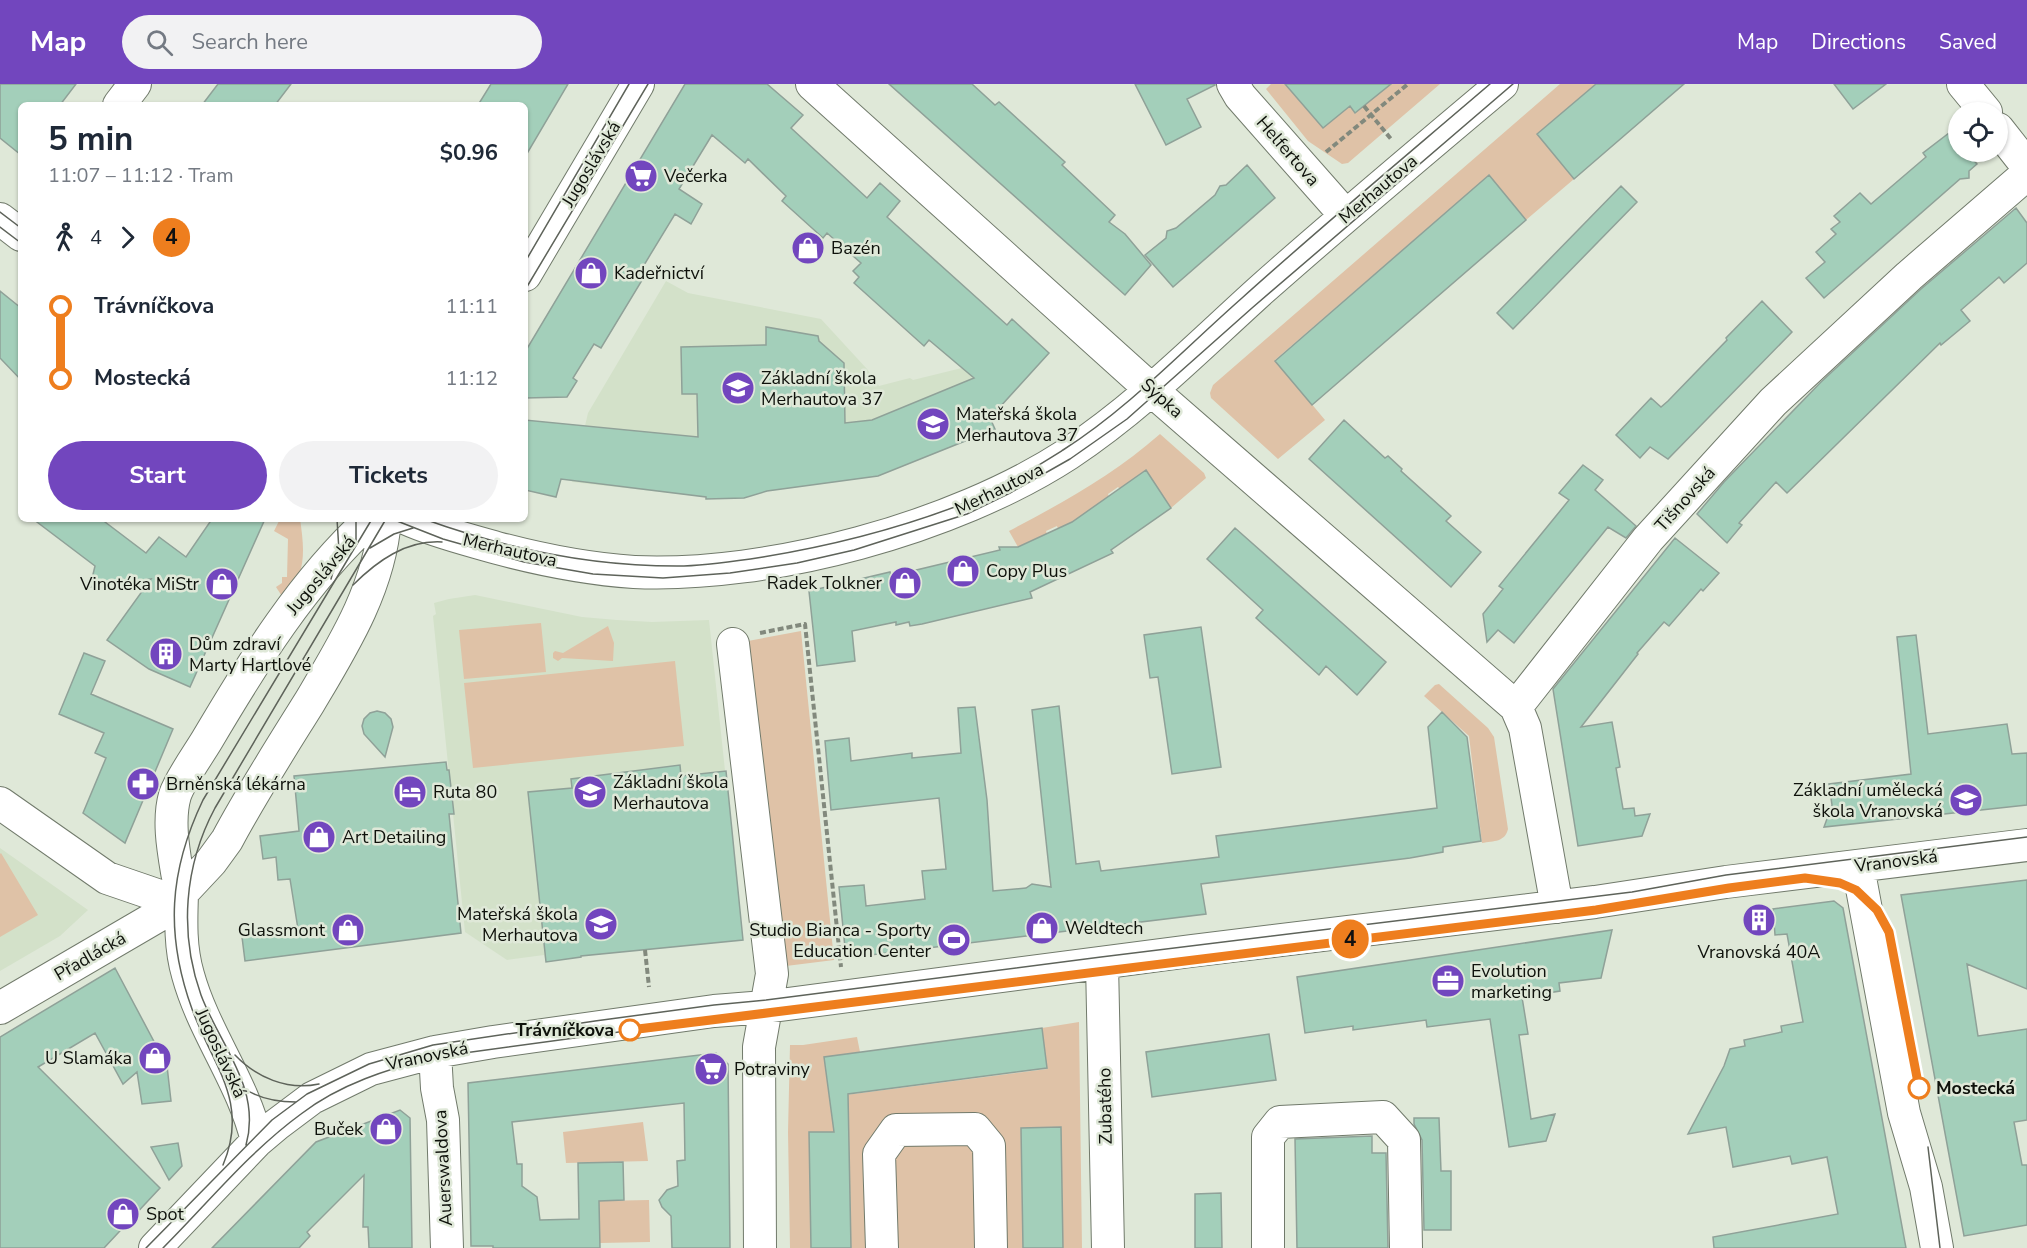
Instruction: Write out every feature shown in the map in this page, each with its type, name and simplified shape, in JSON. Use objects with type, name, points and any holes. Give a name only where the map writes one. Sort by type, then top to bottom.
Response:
[{"type":"street","points":[[120,102],[135,84]]},
{"type":"street","name":"Jugoslávská","points":[[528,270],[638,84]]},
{"type":"street","name":"Sýpka","points":[[812,84],[1152,389],[1516,707]]},
{"type":"street","name":"Helfertova","points":[[1233,84],[1240,96],[1346,216]]},
{"type":"street","name":"Merhautova","points":[[415,522],[450,535],[508,551],[594,568],[633,572],[695,571],[795,557],[875,537],[964,509],[1008,488],[1068,454],[1122,414],[1346,216],[1502,84]]},
{"type":"street","points":[[1963,84],[1978,102]]},
{"type":"street","points":[[2008,142],[2027,166]]},
{"type":"street","name":"Tišnovská","points":[[1516,707],[1648,539],[1773,402],[1909,276],[2027,174]]},
{"type":"street","name":"Jugoslávská","points":[[257,1142],[250,1114],[195,998],[183,953],[181,898],[172,835],[175,794],[239,683],[288,614],[339,551],[367,522]]},
{"type":"street","name":"Jugoslávská","points":[[181,898],[227,840],[341,650],[361,610],[379,562],[385,522]]},
{"type":"street","points":[[733,644],[772,974],[759,1047],[760,1248]]},
{"type":"street","points":[[1516,707],[1525,729],[1557,907]]},
{"type":"street","points":[[0,803],[107,878],[181,898]]},
{"type":"street","name":"Vranovská","points":[[154,1248],[257,1142],[298,1107],[337,1085],[392,1062],[435,1052],[714,1011],[765,1007],[1557,907],[1726,882],[1859,876],[2027,844]]},
{"type":"street","points":[[1859,876],[1904,1113],[1926,1187],[1937,1248]]},
{"type":"street","name":"Přadlácká","points":[[0,1008],[181,898]]},
{"type":"street","name":"Zubatého","points":[[1102,963],[1108,1248]]},
{"type":"street","name":"Auerswaldova","points":[[435,1052],[437,1088],[444,1120],[447,1248]]},
{"type":"street","points":[[1268,1248],[1268,1137],[1280,1122],[1383,1117],[1404,1140],[1406,1248]]},
{"type":"street","points":[[882,1248],[879,1154],[896,1130],[975,1129],[989,1146],[991,1248]]},
{"type":"path","points":[[1319,157],[1408,84]]},
{"type":"path","points":[[1364,106],[1391,139]]},
{"type":"path","points":[[791,627],[806,624],[841,968]]},
{"type":"path","points":[[645,950],[649,987]]},
{"type":"shaded area","points":[[1271,84],[1285,84],[1323,128],[1350,106],[1355,112],[1391,84],[1440,84],[1348,163],[1342,164],[1308,141],[1266,89]]},
{"type":"shaded area","points":[[1560,84],[1596,84],[1537,134],[1574,179],[1526,220],[1489,175],[1275,360],[1325,420],[1278,459],[1211,398],[1213,385]]},
{"type":"shaded area","name":"Základní škola Merhautova 37","points":[[666,281],[688,293],[821,319],[867,369],[879,386],[970,366],[995,429],[879,476],[768,491],[744,498],[706,499],[705,497],[572,482],[588,413]]},
{"type":"shaded area","points":[[1160,434],[1204,473],[1206,478],[1171,508],[1146,471],[1120,489],[1118,487],[1108,494],[1109,497],[1086,516],[1058,529],[1057,526],[1046,531],[1047,534],[1018,547],[1009,531],[1087,487]]},
{"type":"shaded area","points":[[278,522],[300,522],[303,542],[302,562],[297,581],[285,601],[276,587],[282,583],[282,577],[287,577],[288,539],[274,531]]},
{"type":"shaded area","name":"Základní škola Merhautova","points":[[475,595],[582,617],[652,622],[709,620],[743,940],[582,956],[546,962],[544,955],[507,960],[465,932],[433,616],[436,614],[434,603]]},
{"type":"shaded area","points":[[541,623],[546,672],[464,679],[459,630]]},
{"type":"shaded area","points":[[608,626],[614,643],[613,661],[562,658],[558,661],[553,658],[555,651],[563,653]]},
{"type":"shaded area","points":[[801,631],[834,960],[786,966],[748,641]]},
{"type":"shaded area","points":[[675,661],[684,746],[473,768],[464,683]]},
{"type":"shaded area","points":[[1439,684],[1488,728],[1494,737],[1508,829],[1507,833],[1498,840],[1482,843],[1469,736],[1424,696]]},
{"type":"shaded area","points":[[0,848],[88,910],[60,936],[0,971]]},
{"type":"shaded area","points":[[0,854],[38,915],[0,937]]},
{"type":"shaded area","points":[[1079,1022],[1082,1248],[790,1248],[788,1132],[790,1045],[857,1037],[860,1052],[824,1057],[830,1097],[1047,1069],[1042,1028]]},
{"type":"shaded area","points":[[643,1122],[648,1161],[566,1163],[563,1132]]},
{"type":"shaded area","points":[[649,1200],[650,1242],[600,1243],[599,1201]]},
{"type":"building","points":[[0,84],[76,84],[62,102],[18,102],[18,153],[0,138]]},
{"type":"building","points":[[218,84],[291,84],[277,102],[204,102]]},
{"type":"building","points":[[491,84],[568,84],[528,152],[528,102],[480,102]]},
{"type":"building","points":[[685,84],[767,84],[803,115],[791,128],[867,198],[880,183],[900,201],[887,217],[1007,325],[1012,319],[1049,353],[990,418],[995,429],[878,476],[767,491],[744,498],[706,499],[706,497],[561,479],[556,497],[528,491],[528,420],[698,437],[697,394],[682,394],[681,347],[766,345],[766,327],[818,336],[819,341],[844,363],[845,423],[872,420],[974,378],[929,340],[924,346],[854,283],[859,277],[853,271],[861,263],[827,233],[823,238],[782,201],[786,196],[748,159],[745,163],[712,135],[679,189],[702,204],[691,224],[675,214],[641,270],[640,274],[644,277],[601,348],[594,344],[573,378],[577,381],[567,397],[528,398],[528,347]]},
{"type":"building","points":[[889,84],[972,84],[995,105],[999,102],[1065,162],[1062,165],[1115,215],[1109,222],[1125,234],[1151,265],[1125,295]]},
{"type":"building","points":[[1135,84],[1215,85],[1187,99],[1201,127],[1166,145]]},
{"type":"building","points":[[1285,84],[1391,84],[1355,113],[1350,106],[1323,128]]},
{"type":"building","points":[[1596,84],[1684,84],[1574,179],[1537,134]]},
{"type":"building","points":[[1834,84],[1886,84],[1853,109]]},
{"type":"building","points":[[1948,134],[1948,162],[1975,162],[1977,164],[1969,171],[1969,178],[1960,179],[1824,298],[1806,278],[1825,262],[1816,252],[1836,234],[1831,229],[1840,222],[1834,216],[1860,193],[1871,204],[1926,157],[1923,153]]},
{"type":"building","points":[[1247,165],[1275,198],[1173,287],[1145,255],[1166,238],[1167,231],[1176,228],[1215,195],[1220,186],[1226,185]]},
{"type":"building","points":[[1489,175],[1526,220],[1312,405],[1275,361]]},
{"type":"building","points":[[1621,186],[1637,202],[1513,329],[1497,313]]},
{"type":"building","points":[[2016,208],[2027,223],[2027,263],[2004,283],[1999,277],[1961,310],[1970,321],[1941,345],[1940,343],[1787,493],[1776,482],[1739,523],[1742,525],[1727,543],[1697,514],[1724,482],[1821,382],[1921,289]]},
{"type":"building","points":[[0,291],[18,306],[18,377],[0,358]]},
{"type":"building","points":[[1762,301],[1792,332],[1668,459],[1650,447],[1640,458],[1616,435],[1651,398],[1661,407],[1668,401]]},
{"type":"building","points":[[1344,420],[1385,458],[1388,456],[1402,469],[1401,471],[1451,516],[1446,521],[1481,552],[1451,587],[1309,459]]},
{"type":"building","points":[[1583,465],[1603,480],[1595,490],[1636,526],[1626,538],[1608,527],[1514,643],[1498,630],[1487,642],[1483,614],[1503,589],[1499,586],[1569,500],[1559,493]]},
{"type":"building","points":[[1146,470],[1171,508],[1111,550],[1113,553],[1030,592],[1032,598],[922,624],[910,626],[909,622],[896,625],[896,622],[852,631],[855,661],[817,666],[809,591],[890,572],[891,576],[1000,550],[999,547],[1018,547],[1072,522]]},
{"type":"building","points":[[37,522],[105,522],[146,553],[159,537],[186,557],[210,522],[264,522],[190,687],[149,669],[107,640],[151,579],[90,587],[95,566]]},
{"type":"building","points":[[1235,528],[1386,662],[1357,695],[1326,666],[1319,675],[1256,618],[1263,610],[1207,559]]},
{"type":"building","points":[[1675,538],[1719,573],[1703,591],[1701,589],[1669,626],[1664,622],[1637,653],[1581,727],[1612,722],[1620,767],[1616,768],[1623,809],[1634,808],[1635,816],[1650,814],[1642,836],[1578,846],[1553,689]]},
{"type":"building","points":[[1201,627],[1221,767],[1172,774],[1158,677],[1150,678],[1144,635]]},
{"type":"building","points":[[1916,635],[1928,734],[2007,724],[2012,754],[2027,753],[2027,805],[1824,827],[1832,805],[1829,784],[1911,774],[1897,637]]},
{"type":"building","points":[[84,653],[105,661],[91,694],[173,729],[125,843],[83,813],[106,758],[95,753],[104,733],[59,714]]},
{"type":"building","points":[[1059,706],[1076,864],[1099,861],[1101,871],[1219,857],[1216,836],[1437,808],[1428,727],[1442,712],[1467,737],[1481,841],[1443,847],[1443,852],[1410,858],[1201,884],[1206,914],[846,958],[839,887],[864,885],[866,906],[925,899],[922,871],[946,869],[939,798],[831,810],[825,741],[849,738],[851,761],[912,753],[912,758],[961,753],[958,708],[975,707],[987,800],[993,891],[1026,888],[1032,884],[1051,887],[1032,710]]},
{"type":"building","points":[[377,711],[385,713],[391,719],[393,727],[385,757],[364,734],[362,726],[364,719],[370,713]]},
{"type":"building","points":[[446,762],[454,814],[449,814],[461,933],[245,961],[242,937],[298,929],[290,879],[278,880],[276,857],[263,859],[260,836],[299,831],[294,776]]},
{"type":"building","points":[[680,765],[681,776],[726,771],[743,940],[581,956],[546,962],[528,792],[572,788],[571,779]]},
{"type":"building","points":[[2027,880],[2027,989],[1967,964],[1978,1036],[2027,1029],[2027,1120],[2014,1122],[2022,1165],[2027,1165],[2027,1225],[1964,1236],[1901,895]]},
{"type":"building","points":[[1834,901],[1843,908],[1906,1248],[1714,1248],[1713,1237],[1838,1214],[1827,1157],[1792,1164],[1790,1156],[1733,1167],[1726,1127],[1688,1134],[1724,1066],[1730,1049],[1745,1046],[1744,1040],[1782,1032],[1781,1026],[1803,1022],[1787,934],[1775,935],[1773,909]]},
{"type":"building","points":[[1612,930],[1601,978],[1559,983],[1560,991],[1522,997],[1528,1034],[1519,1035],[1531,1119],[1555,1114],[1546,1141],[1509,1147],[1490,1019],[1427,1027],[1426,1020],[1353,1030],[1353,1026],[1305,1033],[1297,977]]},
{"type":"building","points":[[115,968],[167,1066],[171,1101],[142,1104],[137,1072],[123,1084],[95,1033],[38,1067],[160,1188],[104,1248],[0,1248],[0,1037]]},
{"type":"building","points":[[1042,1028],[1047,1068],[848,1094],[851,1248],[811,1248],[809,1132],[834,1132],[824,1057]]},
{"type":"building","points":[[1269,1034],[1276,1080],[1152,1097],[1146,1052]]},
{"type":"building","points":[[716,1053],[728,1064],[730,1248],[672,1248],[671,1216],[659,1200],[667,1190],[678,1186],[677,1161],[685,1160],[684,1103],[512,1122],[517,1164],[522,1164],[522,1186],[537,1197],[540,1220],[579,1219],[578,1163],[623,1162],[624,1200],[599,1201],[600,1248],[471,1246],[468,1083]]},
{"type":"building","points":[[400,1110],[410,1118],[412,1248],[369,1248],[368,1227],[363,1227],[364,1175],[307,1232],[310,1236],[299,1248],[212,1248],[316,1142]]},
{"type":"building","points":[[1414,1118],[1439,1118],[1441,1171],[1451,1171],[1451,1230],[1424,1230],[1422,1140],[1414,1124]]},
{"type":"building","points":[[1061,1127],[1063,1248],[1023,1248],[1021,1128]]},
{"type":"building","points":[[1372,1136],[1372,1153],[1386,1153],[1388,1248],[1297,1248],[1295,1139]]},
{"type":"building","points":[[178,1143],[182,1166],[169,1180],[151,1147]]},
{"type":"building","points":[[1221,1193],[1222,1248],[1195,1248],[1195,1194]]},
{"type":"tram line","points":[[528,257],[629,84]]},
{"type":"tram line","points":[[528,285],[648,84]]},
{"type":"tram line","points":[[432,522],[487,539],[552,554],[618,563],[684,566],[714,564],[813,548],[912,522],[973,500],[1063,450],[1111,416],[1303,244],[1490,84]]},
{"type":"tram line","points":[[400,522],[443,539],[524,562],[593,574],[663,578],[730,573],[797,563],[854,550],[967,514],[1070,459],[1127,419],[1252,308],[1513,84]]},
{"type":"tram line","points":[[0,212],[18,226]]},
{"type":"tram line","points":[[0,227],[18,241]]},
{"type":"tram line","points":[[331,579],[339,551],[337,522]]},
{"type":"tram line","points":[[356,522],[356,542]]},
{"type":"tram line","points":[[223,1165],[230,1142],[232,1122],[230,1102],[225,1084],[200,1029],[183,981],[175,929],[177,878],[183,852],[203,800],[370,522]]},
{"type":"tram line","points":[[246,1145],[249,1124],[244,1085],[201,995],[194,972],[188,924],[191,876],[205,830],[215,808],[384,522]]},
{"type":"tram line","points":[[370,548],[394,534],[413,528]]},
{"type":"tram line","points":[[353,585],[382,560],[404,548],[416,544],[442,542]]},
{"type":"tram line","points":[[146,1248],[272,1120],[307,1094],[369,1064],[433,1045],[714,1005],[1632,892],[1726,875],[2027,837]]},
{"type":"tram line","points":[[163,1248],[229,1178],[282,1129],[316,1103],[365,1079],[435,1057],[715,1019],[1596,910],[1805,878],[1840,883],[1856,890],[1869,901]]},
{"type":"tram line","name":"4","points":[[630,1030],[1596,910],[1805,878],[1840,883],[1856,890],[1869,901],[1884,920],[1893,946],[1919,1088]]},
{"type":"tram line","points":[[235,1055],[262,1076],[284,1084],[295,1086],[319,1084]]},
{"type":"tram line","points":[[242,1087],[268,1099],[296,1102]]},
{"type":"tram line","points":[[1928,1147],[1940,1248]]},
{"type":"place","name":"Večerka","points":[[641,176]]},
{"type":"place","name":"Bazén","points":[[808,248]]},
{"type":"place","name":"Kadeřnictví","points":[[591,273]]},
{"type":"place","name":"Základní škola Merhautova 37","points":[[738,388]]},
{"type":"place","name":"Mateřská škola Merhautova 37","points":[[933,424]]},
{"type":"place","name":"Copy Plus","points":[[963,571]]},
{"type":"place","name":"Radek Tolkner","points":[[905,583]]},
{"type":"place","name":"Vinotéka MiStr","points":[[222,584]]},
{"type":"place","name":"Dům zdraví Marty Hartlové","points":[[166,654]]},
{"type":"place","name":"Brněnská lékárna","points":[[143,784]]},
{"type":"place","name":"Ruta 80","points":[[410,792]]},
{"type":"place","name":"Základní škola Merhautova","points":[[590,792]]},
{"type":"place","name":"Základní umělecká škola Vranovská","points":[[1966,800]]},
{"type":"place","name":"Art Detailing","points":[[319,837]]},
{"type":"place","name":"Vranovská 40A","points":[[1759,920]]},
{"type":"place","name":"Mateřská škola Merhautova","points":[[601,924]]},
{"type":"place","name":"Weldtech","points":[[1042,928]]},
{"type":"place","name":"Glassmont","points":[[348,930]]},
{"type":"place","name":"Studio Bianca - Sporty Education Center","points":[[954,940]]},
{"type":"place","name":"Evolution marketing","points":[[1448,981]]},
{"type":"place","name":"Trávníčkova","points":[[630,1030]]},
{"type":"place","name":"U Slamáka","points":[[155,1058]]},
{"type":"place","name":"Potraviny","points":[[711,1069]]},
{"type":"place","name":"Mostecká","points":[[1919,1088]]},
{"type":"place","name":"Buček","points":[[386,1129]]},
{"type":"place","name":"Spot","points":[[123,1214]]}]
